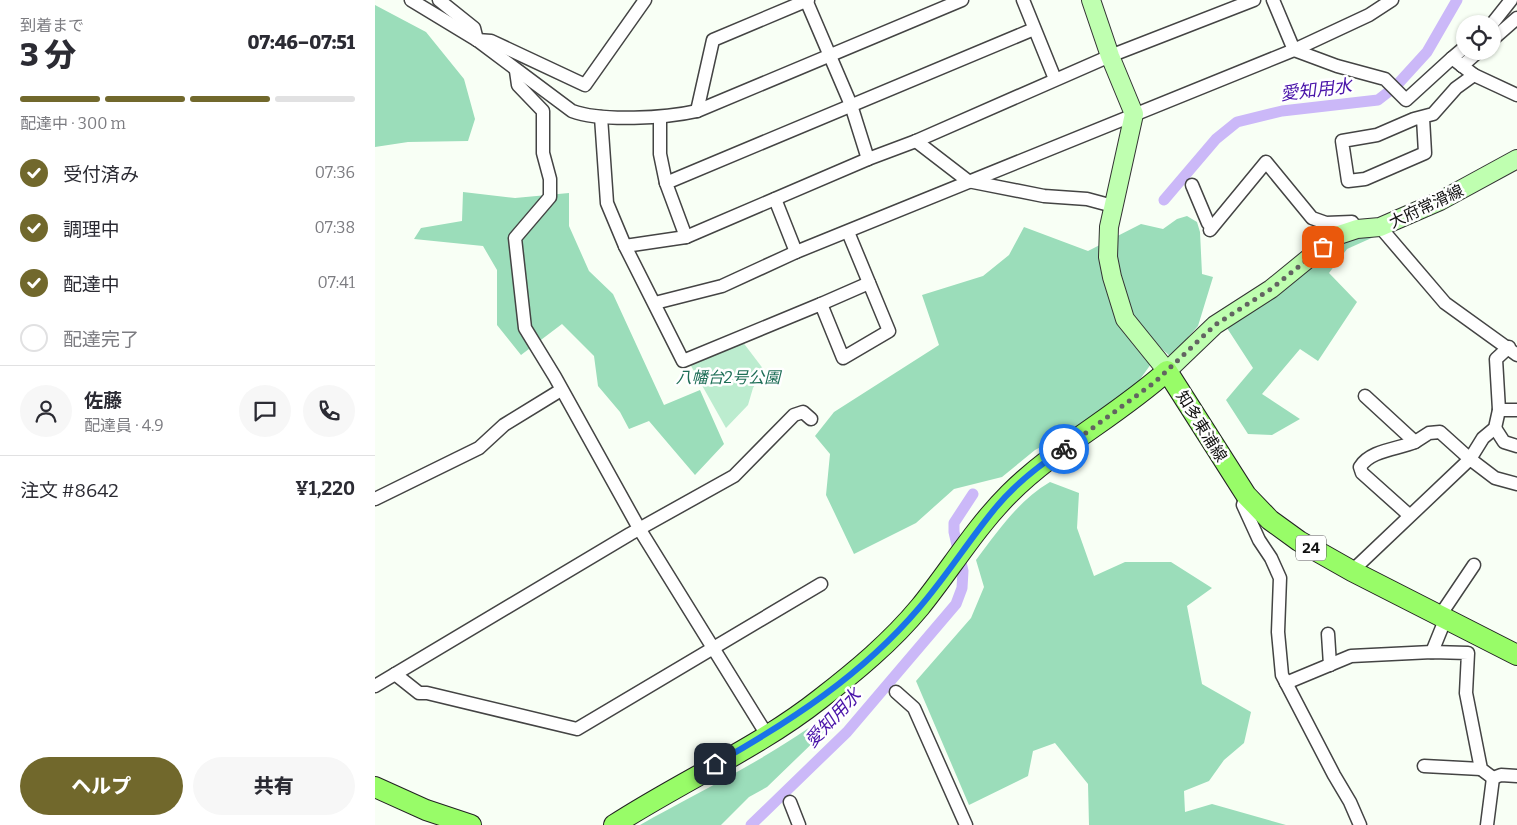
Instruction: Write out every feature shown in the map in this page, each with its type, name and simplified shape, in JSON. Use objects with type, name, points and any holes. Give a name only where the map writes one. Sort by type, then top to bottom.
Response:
[{"type":"main road","points":[[1091,0],[1110,56],[1134,114],[1109,227],[1108,257],[1117,297],[1130,327],[1167,371]]},
{"type":"main road","name":"大府常滑線","points":[[1167,371],[1215,325],[1271,289],[1336,236],[1357,229],[1380,227],[1440,201],[1517,160]]},
{"type":"main road","name":"知多東浦線","points":[[614,825],[819,701],[884,646],[919,608],[993,510],[1033,472],[1118,412],[1167,371],[1246,495],[1270,520],[1283,530],[1352,571],[1442,619],[1517,655]]},
{"type":"main road","points":[[375,786],[426,810],[471,825]]},
{"type":"street","points":[[411,0],[477,40],[572,111],[583,115],[601,117],[660,117],[697,110],[962,0]]},
{"type":"street","points":[[439,0],[475,28],[477,40]]},
{"type":"street","points":[[477,40],[491,41],[585,85],[645,0]]},
{"type":"street","points":[[697,110],[713,40],[807,0],[828,55],[851,105],[868,159]]},
{"type":"street","points":[[1023,0],[1055,79]]},
{"type":"street","points":[[625,246],[686,237],[868,159],[917,141],[1110,56],[1254,0]]},
{"type":"street","points":[[1273,0],[1294,50],[1337,66],[1385,79],[1405,100],[1409,100],[1461,60]]},
{"type":"street","points":[[655,303],[722,286],[796,252],[968,181],[1294,50],[1369,15],[1392,0]]},
{"type":"street","points":[[1500,15],[1511,0]]},
{"type":"street","points":[[1501,33],[1516,23]]},
{"type":"street","points":[[665,183],[1034,29]]},
{"type":"street","points":[[1457,62],[1474,75],[1515,91]]},
{"type":"street","points":[[516,71],[519,85],[543,110],[543,153],[550,179],[550,197],[536,211],[515,238],[525,328],[640,530],[767,734]]},
{"type":"street","points":[[1423,118],[1425,153],[1365,179],[1348,181],[1342,141],[1377,135],[1414,119],[1433,114],[1456,88],[1474,75]]},
{"type":"street","points":[[601,117],[607,202],[625,246],[683,360],[869,283]]},
{"type":"street","points":[[660,117],[660,154],[665,183],[686,237]]},
{"type":"street","points":[[917,141],[968,181],[1043,196],[1087,199],[1113,206]]},
{"type":"street","points":[[1192,185],[1211,228],[1267,162],[1312,218],[1326,223],[1352,222],[1357,229]]},
{"type":"street","points":[[775,199],[796,252]]},
{"type":"street","points":[[1380,227],[1445,304],[1481,331],[1513,351]]},
{"type":"street","points":[[821,304],[843,358],[889,332],[848,232]]},
{"type":"street","points":[[1352,571],[1470,459],[1483,438],[1495,428],[1499,410],[1496,358],[1513,351]]},
{"type":"street","points":[[375,499],[479,448],[503,424],[561,390]]},
{"type":"street","points":[[1365,396],[1415,442]]},
{"type":"street","points":[[1499,410],[1517,410]]},
{"type":"street","points":[[375,686],[734,476],[794,415],[803,412],[811,419]]},
{"type":"street","points":[[1495,428],[1504,442],[1517,446]]},
{"type":"street","points":[[1409,515],[1362,473],[1360,467],[1363,461],[1397,446],[1415,442],[1429,433],[1440,432],[1488,474],[1502,481],[1517,484]]},
{"type":"street","points":[[1246,495],[1243,504],[1259,540],[1271,558],[1280,578],[1279,650],[1282,675],[1350,802],[1360,825]]},
{"type":"street","points":[[1432,652],[1442,619],[1474,565]]},
{"type":"street","points":[[395,674],[419,693],[427,693],[577,729],[821,584]]},
{"type":"street","points":[[1328,634],[1330,665]]},
{"type":"street","points":[[1286,683],[1351,656],[1432,652],[1468,653],[1466,693],[1481,770]]},
{"type":"street","points":[[896,692],[914,708],[966,825]]},
{"type":"street","points":[[1424,766],[1481,770],[1493,778]]},
{"type":"street","points":[[1493,778],[1501,775],[1517,776]]},
{"type":"street","points":[[1487,825],[1493,778]]},
{"type":"street","points":[[790,802],[799,825]]},
{"type":"green space","points":[[375,5],[426,32],[464,79],[475,119],[468,141],[408,142],[375,147]]},
{"type":"green space","points":[[463,192],[515,198],[569,193],[569,226],[589,271],[613,294],[664,405],[700,390],[724,444],[695,475],[649,421],[629,429],[620,412],[598,386],[594,356],[562,324],[521,355],[497,325],[497,270],[483,246],[414,239],[421,228],[462,221]]},
{"type":"green space","points":[[1187,216],[1197,222],[1200,232],[1202,274],[1213,277],[1198,326],[1171,357],[1145,334],[1151,364],[1138,382],[1097,418],[1035,450],[1002,477],[954,489],[916,523],[854,554],[826,495],[830,454],[815,436],[834,412],[939,345],[922,295],[983,276],[1009,255],[1024,227],[1088,251],[1141,224],[1163,229],[1177,219]]},
{"type":"green space","points":[[1376,236],[1347,249],[1329,273],[1357,302],[1318,361],[1300,349],[1262,394],[1300,419],[1272,435],[1248,434],[1226,400],[1253,368],[1227,328],[1275,293],[1338,239]]},
{"type":"green space","name":"八幡台2号公園","points":[[742,341],[764,370],[753,388],[748,405],[726,428],[690,364]]},
{"type":"green space","points":[[1050,482],[1079,493],[1077,528],[1094,576],[1125,562],[1171,562],[1212,588],[1187,606],[1202,684],[1251,712],[1244,743],[1224,760],[1209,781],[1184,791],[1185,812],[1212,804],[1286,825],[1089,825],[1088,784],[1055,743],[1033,751],[1028,776],[969,805],[916,681],[971,618],[984,587],[976,560],[1018,507]]},
{"type":"green space","points":[[852,694],[826,730],[767,787],[749,797],[721,825],[640,825],[750,765],[804,731]]},
{"type":"waterway","name":"愛知用水","points":[[1164,200],[1216,139],[1237,122],[1282,111],[1378,100],[1396,86],[1427,52],[1457,0]]},
{"type":"waterway","name":"愛知用水","points":[[751,825],[847,732],[956,604],[962,588],[963,571],[954,532],[954,523],[973,494]]},
{"type":"way so far","points":[[1064,449],[1118,412],[1155,382],[1215,325],[1271,289],[1323,247]]},
{"type":"route","points":[[715,764],[819,701],[884,646],[919,608],[993,510],[1033,472],[1064,449]]}]
